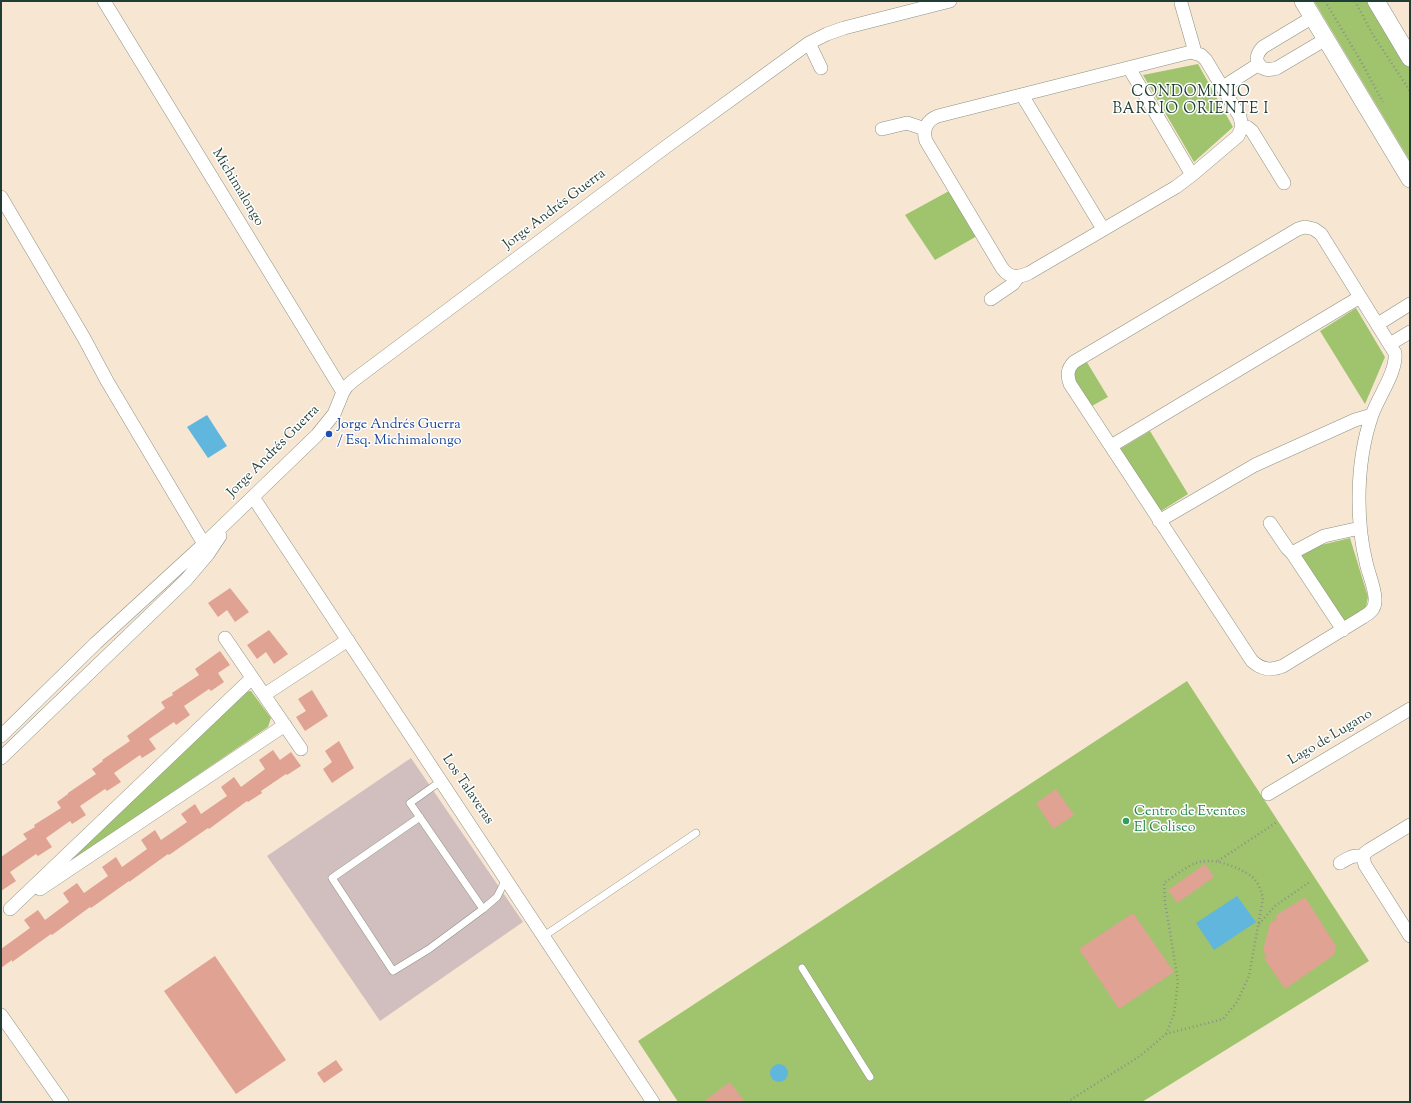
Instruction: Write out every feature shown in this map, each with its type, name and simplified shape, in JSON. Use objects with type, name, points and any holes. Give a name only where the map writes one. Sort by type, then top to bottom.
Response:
[{"type":"street","name":"Michimalongo","points":[[104,1],[343,392]]},
{"type":"street","name":"Jorge Andrés Guerra","points":[[1,736],[96,643],[204,544],[317,435],[334,414],[347,386],[354,380],[667,146],[809,43],[844,28],[950,1]]},
{"type":"street","points":[[1303,1],[1410,179]]},
{"type":"street","points":[[1376,1],[1410,58]]},
{"type":"street","points":[[1181,3],[1195,52]]},
{"type":"street","points":[[1313,16],[1263,47],[1257,58],[1259,64],[1265,69],[1269,70],[1277,68],[1326,39]]},
{"type":"street","points":[[809,43],[821,68]]},
{"type":"street","points":[[991,299],[1013,284],[1018,277],[1029,273],[1176,187],[1236,138],[1242,127],[1240,117],[1206,60],[1195,52],[1188,52],[1022,96],[935,117],[928,123],[924,134],[926,141],[1002,268],[1006,273],[1018,277]]},
{"type":"street","points":[[1223,87],[1259,64]]},
{"type":"street","points":[[1129,68],[1192,175]]},
{"type":"street","points":[[1022,96],[1103,229]]},
{"type":"street","points":[[882,129],[907,122],[925,129]]},
{"type":"street","points":[[1242,127],[1247,127],[1252,131],[1284,183]]},
{"type":"street","points":[[1,197],[84,338],[107,381],[204,544]]},
{"type":"street","points":[[1310,228],[1321,234],[1378,324],[1395,353],[1395,364],[1372,415],[1365,440],[1360,472],[1360,528],[1364,556],[1375,601],[1372,611],[1343,630],[1277,668],[1266,669],[1252,661],[1070,384],[1068,371],[1074,362],[1298,229],[1310,228]]},
{"type":"street","points":[[1111,446],[1360,297]]},
{"type":"street","points":[[1378,324],[1410,304]]},
{"type":"street","points":[[1390,344],[1410,332]]},
{"type":"street","points":[[1159,521],[1255,465],[1355,420],[1372,415]]},
{"type":"street","name":"Los Talaveras","points":[[253,496],[653,1102]]},
{"type":"street","name":"Jorge Andrés Guerra","points":[[1,758],[186,580],[208,554],[230,519]]},
{"type":"street","points":[[1270,523],[1292,553],[1343,630]]},
{"type":"street","points":[[1292,553],[1324,536],[1360,528]]},
{"type":"street","points":[[225,638],[301,749]]},
{"type":"street","points":[[264,695],[348,640]]},
{"type":"street","points":[[252,678],[10,909],[285,725]]},
{"type":"street","name":"Lago de Lugano","points":[[1268,794],[1410,709]]},
{"type":"street","points":[[1410,825],[1369,850],[1363,857],[1365,865],[1410,936]]},
{"type":"street","points":[[1340,863],[1351,856],[1363,857]]},
{"type":"street","points":[[1,1015],[62,1102]]},
{"type":"lane","points":[[441,780],[410,803],[483,909]]},
{"type":"lane","points":[[420,818],[332,878],[393,971],[429,949],[483,909],[497,897],[506,879]]},
{"type":"lane","points":[[544,936],[696,833]]},
{"type":"lane","points":[[802,968],[870,1077]]},
{"type":"path","points":[[1324,1],[1359,58],[1386,107]]},
{"type":"path","points":[[1355,1],[1373,35],[1410,91]]},
{"type":"path","points":[[1218,861],[1277,822]]},
{"type":"path","points":[[1067,1102],[1140,1056],[1166,1034],[1223,1019],[1237,1002],[1249,976],[1263,898],[1259,886],[1252,877],[1234,867],[1216,860],[1196,863],[1164,883],[1165,902],[1178,981],[1174,1014],[1166,1034]]},
{"type":"path","points":[[1258,924],[1275,906],[1311,881]]},
{"type":"shaded area","points":[[411,758],[523,922],[380,1021],[267,856]]},
{"type":"green space","points":[[1314,1],[1372,1],[1410,65],[1410,161]]},
{"type":"green space","points":[[1198,64],[1233,127],[1194,162],[1143,75]]},
{"type":"green space","points":[[949,191],[977,236],[935,260],[905,215]]},
{"type":"green space","points":[[1356,308],[1385,357],[1365,404],[1320,331]]},
{"type":"green space","points":[[1085,359],[1108,397],[1090,407],[1074,380],[1074,369]]},
{"type":"green space","points":[[1150,431],[1188,494],[1158,513],[1120,449]]},
{"type":"green space","points":[[1350,538],[1368,597],[1366,607],[1343,623],[1299,556],[1321,545]]},
{"type":"green space","name":"Centro de Eventos El Coliseo","points":[[1187,681],[1369,961],[1142,1102],[678,1102],[638,1041]]},
{"type":"green space","points":[[251,691],[271,718],[268,727],[57,871],[242,692]]},
{"type":"water","points":[[207,415],[227,446],[208,458],[187,427]]},
{"type":"water","points":[[1237,896],[1256,922],[1214,950],[1196,923]]},
{"type":"water","points":[[779,1064],[785,1067],[788,1073],[785,1079],[779,1082],[773,1079],[770,1073],[773,1067]]},
{"type":"building","points":[[230,588],[249,612],[235,622],[227,610],[218,617],[208,603]]},
{"type":"building","points":[[269,630],[288,654],[274,664],[266,652],[257,659],[247,645]]},
{"type":"building","points":[[220,651],[230,665],[218,673],[224,682],[211,691],[209,689],[184,706],[190,715],[176,725],[174,722],[149,739],[156,749],[142,758],[140,755],[114,773],[121,782],[107,791],[105,789],[80,806],[86,815],[72,824],[70,821],[46,838],[52,847],[38,856],[36,854],[10,872],[16,881],[1,891],[1,857],[27,839],[23,834],[35,827],[34,825],[61,808],[57,802],[96,774],[92,769],[103,761],[102,760],[130,741],[127,736],[165,708],[161,702],[173,695],[172,693],[199,675],[195,669]]},
{"type":"building","points":[[312,690],[328,716],[305,731],[296,717],[306,711],[298,699]]},
{"type":"building","points":[[339,741],[354,768],[332,783],[323,769],[332,762],[325,751]]},
{"type":"building","points":[[273,750],[280,760],[291,752],[301,766],[287,775],[286,774],[261,791],[262,793],[248,802],[247,801],[209,829],[208,828],[169,855],[168,854],[91,908],[90,907],[52,935],[51,934],[12,962],[12,960],[1,968],[1,949],[30,928],[24,920],[38,910],[45,920],[69,902],[63,893],[77,883],[84,893],[108,876],[102,867],[116,857],[122,867],[147,849],[141,840],[155,830],[161,840],[187,822],[181,814],[195,804],[201,814],[227,796],[221,787],[234,777],[241,787],[265,769],[259,760]]},
{"type":"building","points":[[1056,789],[1074,815],[1053,829],[1036,803]]},
{"type":"building","points":[[1205,864],[1214,877],[1177,903],[1168,890]]},
{"type":"building","points":[[1305,897],[1336,946],[1334,955],[1285,989],[1264,958],[1267,956],[1263,951],[1270,923],[1277,919],[1275,916]]},
{"type":"building","points":[[1133,913],[1174,972],[1119,1009],[1079,949]]},
{"type":"building","points":[[215,956],[286,1060],[236,1094],[164,991]]},
{"type":"building","points":[[336,1060],[343,1070],[324,1083],[317,1073]]},
{"type":"building","points":[[730,1082],[745,1102],[703,1102]]},
{"type":"place","name":"Jorge Andrés Guerra / Esq. Michimalongo","points":[[329,434]]},
{"type":"place","name":"Centro de Eventos El Coliseo","points":[[1126,821]]},
{"type":"district","name":"CONDOMINIO BARRIO ORIENTE I","points":[[1191,102]]}]
